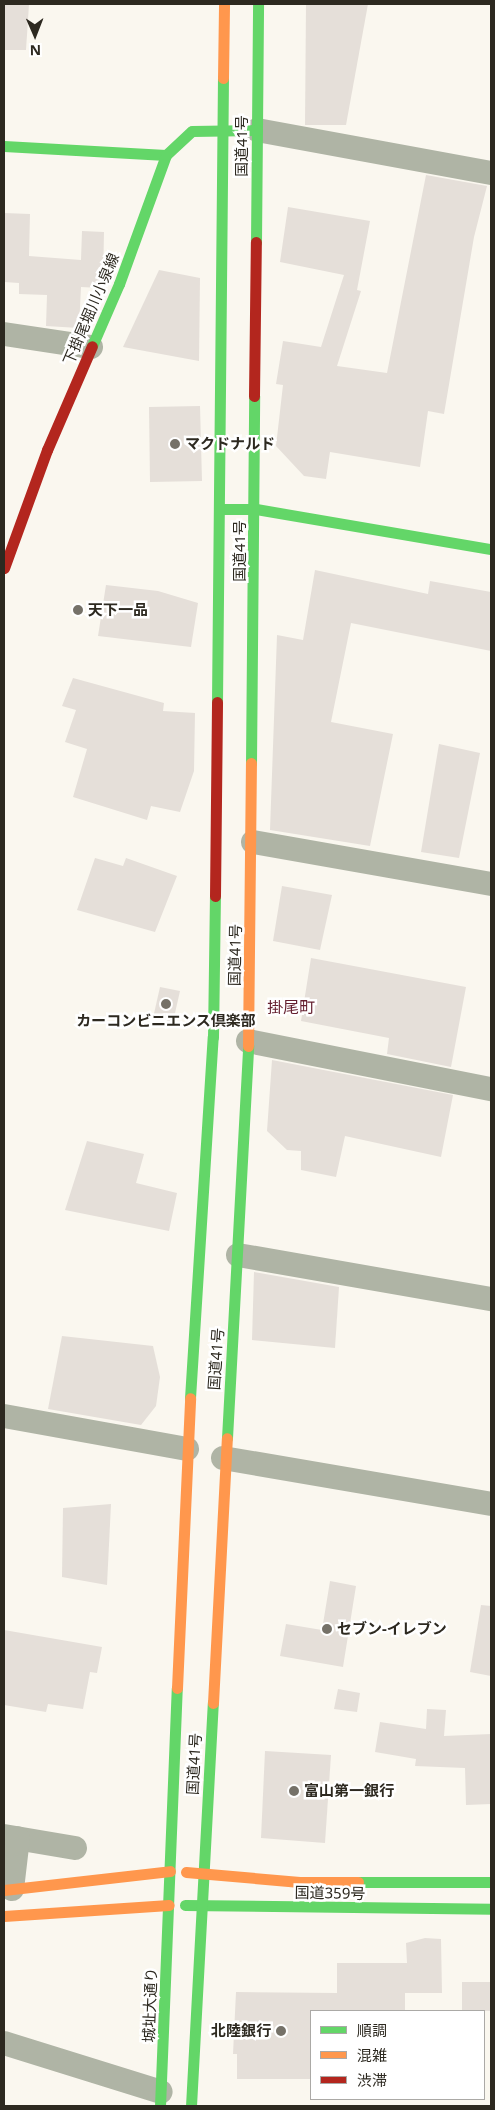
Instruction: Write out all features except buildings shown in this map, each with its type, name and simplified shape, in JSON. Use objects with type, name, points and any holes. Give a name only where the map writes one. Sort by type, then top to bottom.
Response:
[{"type":"main road","name":"国道41号","points":[[169,1905],[187,1449],[213,1037],[224,4]]},
{"type":"main road","name":"国道41号","points":[[204,1906],[224,1458],[238,1255],[248,1041],[253,842],[258,4]]},
{"type":"main road","name":"下掛尾堀川小泉線","points":[[5,560],[144,220],[166,155],[192,131],[258,130]]},
{"type":"main road","points":[[4,146],[166,155]]},
{"type":"main road","points":[[220,508],[256,509],[491,549]]},
{"type":"main road","name":"国道359号","points":[[8,1889],[170,1871],[300,1882],[491,1882]]},
{"type":"main road","name":"国道359号","points":[[4,1916],[58,1910],[169,1905],[491,1909]]},
{"type":"main road","name":"城址大通り","points":[[161,2099],[169,1905]]},
{"type":"main road","points":[[191,2106],[204,1906]]},
{"type":"street","points":[[258,130],[491,174]]},
{"type":"street","points":[[4,334],[91,347]]},
{"type":"street","points":[[253,842],[491,884]]},
{"type":"street","points":[[248,1041],[491,1089]]},
{"type":"street","points":[[238,1255],[491,1297]]},
{"type":"street","points":[[4,1416],[187,1449]]},
{"type":"street","points":[[224,1458],[491,1504]]},
{"type":"street","points":[[8,1889],[11,1837],[75,1848]]},
{"type":"street","points":[[4,2043],[161,2099]]},
{"type":"traffic: fast","points":[[256,242],[258,4]]},
{"type":"traffic: fast","points":[[217,702],[223,78]]},
{"type":"traffic: fast","points":[[92,346],[119,284],[166,155],[192,131],[257,130]]},
{"type":"traffic: fast","points":[[4,146],[166,155]]},
{"type":"traffic: fast","points":[[251,763],[254,396]]},
{"type":"traffic: fast","points":[[220,509],[256,509],[491,549]]},
{"type":"traffic: fast","points":[[190,1398],[213,1037],[215,896]]},
{"type":"traffic: fast","points":[[227,1438],[248,1046]]},
{"type":"traffic: fast","points":[[160,2106],[177,1688]]},
{"type":"traffic: fast","points":[[191,2106],[213,1703]]},
{"type":"traffic: fast","points":[[358,1882],[491,1882]]},
{"type":"traffic: fast","points":[[185,1905],[491,1909]]},
{"type":"traffic: slow","points":[[223,78],[224,4]]},
{"type":"traffic: slow","points":[[248,1046],[251,763]]},
{"type":"traffic: slow","points":[[177,1688],[190,1398]]},
{"type":"traffic: slow","points":[[213,1703],[227,1438]]},
{"type":"traffic: slow","points":[[4,1890],[170,1871]]},
{"type":"traffic: slow","points":[[186,1872],[300,1882],[358,1882]]},
{"type":"traffic: slow","points":[[4,1916],[169,1905]]},
{"type":"traffic: jam","points":[[254,396],[256,242]]},
{"type":"traffic: jam","points":[[4,568],[47,450],[92,346]]},
{"type":"traffic: jam","points":[[215,896],[217,702]]},
{"type":"place","name":"マクドナルド","points":[[175,444]]},
{"type":"place","name":"天下一品","points":[[78,610]]},
{"type":"place","name":"カーコンビニエンス倶楽部","points":[[166,1004]]},
{"type":"place","name":"セブン-イレブン","points":[[327,1629]]},
{"type":"place","name":"富山第一銀行","points":[[294,1791]]},
{"type":"place","name":"北陸銀行","points":[[281,2031]]},
{"type":"district","name":"掛尾町","points":[[291,1007]]}]
